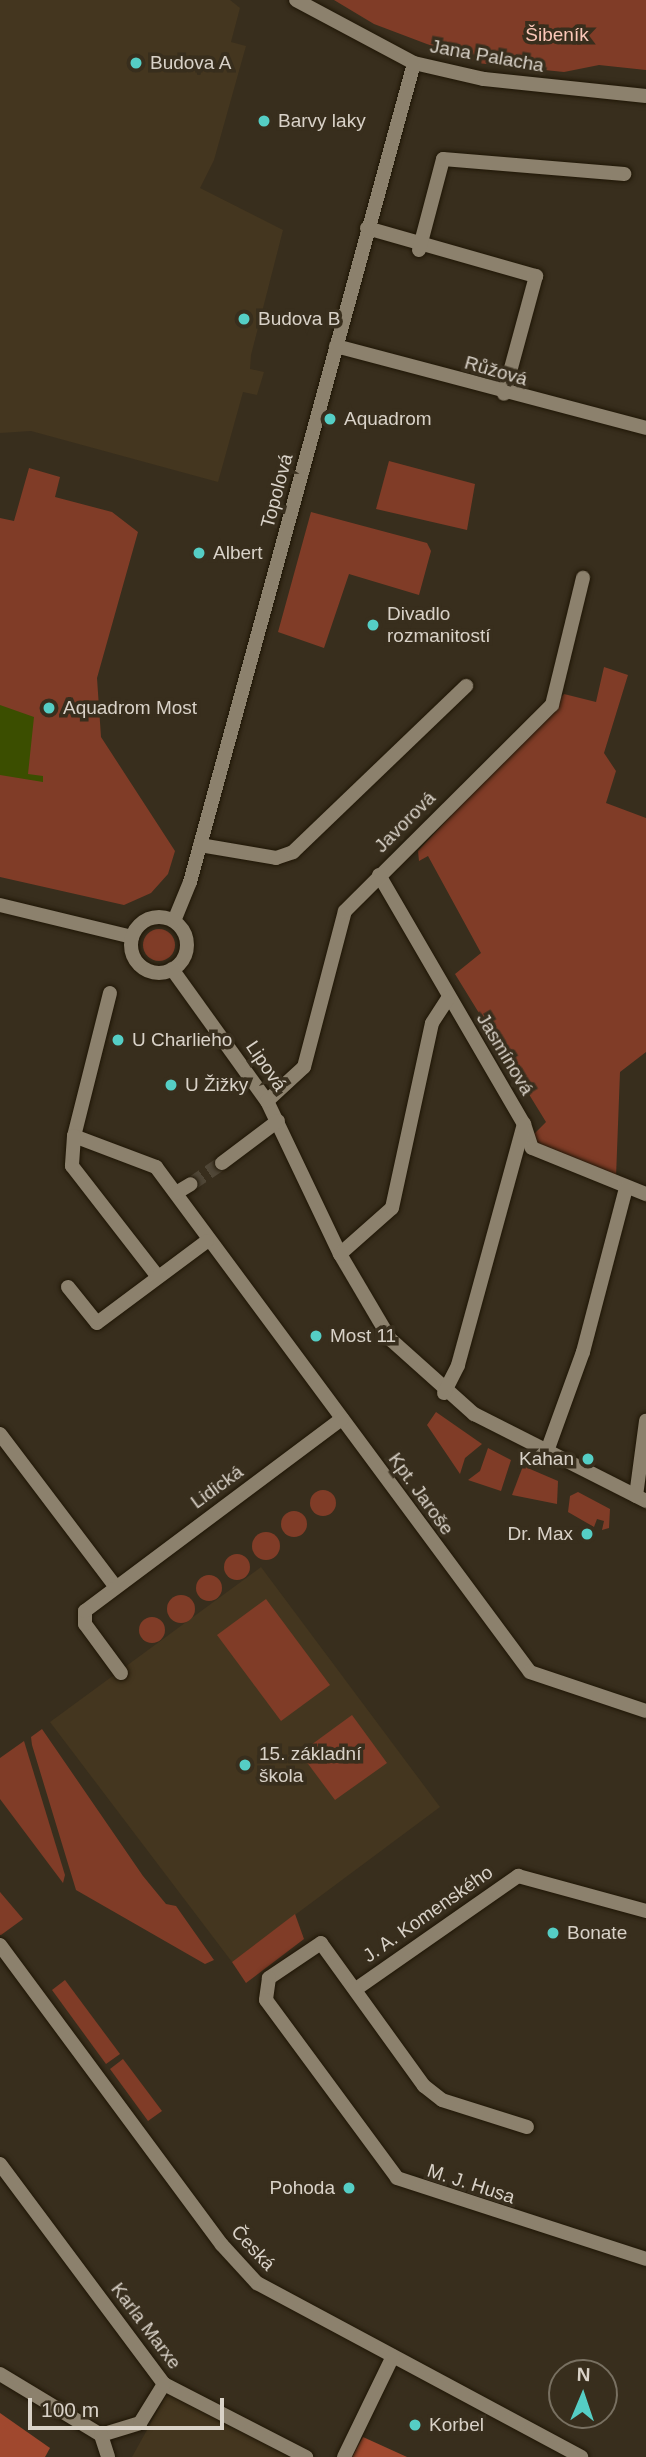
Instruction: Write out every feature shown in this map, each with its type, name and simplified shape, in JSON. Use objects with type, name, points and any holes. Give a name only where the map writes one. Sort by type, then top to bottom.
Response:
[{"type":"street","name":"Jana Palacha","points":[[296,0],[414,63],[484,79],[646,96]]},
{"type":"street","name":"Topolová","points":[[174,921],[200,845],[414,63]]},
{"type":"street","points":[[419,246],[443,159],[624,174]]},
{"type":"street","points":[[367,228],[419,246],[536,276],[504,394]]},
{"type":"street","name":"Růžová","points":[[336,346],[504,394],[643,428]]},
{"type":"street","name":"Javorová","points":[[267,1101],[304,1067],[345,911],[552,705],[583,578]]},
{"type":"street","points":[[200,845],[275,858],[293,852],[466,686]]},
{"type":"street","name":"Jasmínová","points":[[379,875],[448,998],[524,1124],[532,1148],[646,1194]]},
{"type":"street","points":[[0,905],[132,937]]},
{"type":"street","points":[[146,920],[174,921],[186,949],[172,969],[141,967],[132,937],[146,920]]},
{"type":"street","name":"Lipová","points":[[172,969],[267,1101],[341,1254],[390,1339],[443,1393],[546,1454],[641,1499]]},
{"type":"street","points":[[110,993],[74,1136],[72,1166],[158,1277]]},
{"type":"street","points":[[341,1254],[392,1208],[432,1022],[448,998]]},
{"type":"street","points":[[222,1163],[278,1121]]},
{"type":"street","points":[[443,1393],[458,1365],[491,1229],[524,1124]]},
{"type":"street","name":"Kpt. Jaroše","points":[[74,1136],[135,1154],[156,1167],[207,1241],[530,1672],[646,1711]]},
{"type":"street","points":[[176,1193],[191,1184]]},
{"type":"street","points":[[546,1454],[587,1333],[626,1188]]},
{"type":"street","points":[[68,1287],[97,1323],[207,1241]]},
{"type":"street","name":"Lidická","points":[[121,1673],[85,1624],[85,1611],[342,1419]]},
{"type":"street","points":[[641,1499],[646,1422]]},
{"type":"street","points":[[0,1434],[115,1586]]},
{"type":"street","name":"J. A. Komenského","points":[[356,1989],[519,1876],[646,1911]]},
{"type":"street","name":"J. A. Komenského","points":[[269,1978],[321,1943],[424,2086],[442,2100],[527,2127]]},
{"type":"street","name":"Česká","points":[[0,1945],[222,2245],[263,2287],[581,2457]]},
{"type":"street","name":"M. J. Husa","points":[[269,1978],[266,2000],[397,2178],[646,2259]]},
{"type":"street","name":"Karla Marxe","points":[[0,2164],[164,2384],[306,2457]]},
{"type":"street","points":[[344,2457],[393,2356]]},
{"type":"street","points":[[0,2374],[101,2435],[107,2457]]},
{"type":"street","points":[[101,2435],[140,2423],[164,2384]]},
{"type":"shaded area","points":[[0,0],[230,0],[240,8],[231,42],[246,46],[214,160],[200,188],[283,230],[251,355],[250,369],[264,372],[257,395],[243,392],[218,482],[31,431],[0,433]]},
{"type":"shaded area","points":[[0,705],[34,717],[28,774],[43,776],[43,782],[0,775]]},
{"type":"shaded area","name":"15. základní škola","points":[[261,1567],[440,1807],[232,1962],[50,1722]]},
{"type":"shaded area","points":[[168,2392],[304,2457],[132,2457]]},
{"type":"shaded area","points":[[0,2413],[50,2448],[45,2457],[0,2457]]},
{"type":"shaded area","points":[[363,2437],[407,2457],[352,2457]]},
{"type":"green space","name":"Šibeník","points":[[334,0],[646,0],[646,70],[599,65],[564,72],[477,63],[374,24]]},
{"type":"green space","points":[[389,461],[475,484],[467,530],[376,509]]},
{"type":"green space","name":"Aquadrom Most","points":[[29,468],[60,477],[55,497],[112,512],[138,532],[97,678],[101,737],[175,851],[168,874],[151,893],[124,905],[0,877],[0,518],[14,521]]},
{"type":"green space","points":[[311,512],[427,543],[431,551],[419,595],[349,574],[324,648],[278,632]]},
{"type":"green space","points":[[604,667],[628,675],[604,753],[616,771],[606,803],[646,818],[646,1052],[620,1072],[616,1177],[538,1146],[533,1135],[546,1122],[455,974],[481,953],[428,856],[419,861],[418,851],[564,694],[596,702]]},
{"type":"green space","points":[[159,929],[171,933],[175,945],[171,957],[159,961],[147,957],[143,945],[147,933]]},
{"type":"green space","points":[[436,1412],[482,1444],[465,1458],[460,1474],[427,1425]]},
{"type":"green space","points":[[488,1448],[511,1460],[501,1491],[468,1480],[480,1471]]},
{"type":"green space","points":[[523,1466],[558,1481],[557,1504],[512,1495]]},
{"type":"green space","points":[[323,1490],[332,1494],[336,1503],[332,1512],[323,1516],[314,1512],[310,1503],[314,1494]]},
{"type":"green space","points":[[578,1492],[610,1509],[609,1528],[602,1530],[604,1521],[597,1519],[594,1527],[568,1512],[570,1496]]},
{"type":"green space","points":[[294,1511],[303,1515],[307,1524],[303,1533],[294,1537],[285,1533],[281,1524],[285,1515]]},
{"type":"green space","points":[[266,1532],[276,1536],[280,1546],[276,1556],[266,1560],[256,1556],[252,1546],[256,1536]]},
{"type":"green space","points":[[237,1554],[246,1558],[250,1567],[246,1576],[237,1580],[228,1576],[224,1567],[228,1558]]},
{"type":"green space","points":[[209,1575],[218,1579],[222,1588],[218,1597],[209,1601],[200,1597],[196,1588],[200,1579]]},
{"type":"green space","points":[[181,1595],[191,1599],[195,1609],[191,1619],[181,1623],[171,1619],[167,1609],[171,1599]]},
{"type":"green space","points":[[266,1599],[330,1685],[281,1721],[217,1635]]},
{"type":"green space","points":[[152,1617],[161,1621],[165,1630],[161,1639],[152,1643],[143,1639],[139,1630],[143,1621]]},
{"type":"green space","points":[[352,1715],[387,1763],[335,1800],[300,1753]]},
{"type":"green space","points":[[42,1729],[143,1876],[166,1904],[176,1906],[214,1960],[205,1964],[76,1890],[32,1745],[31,1737]]},
{"type":"green space","points":[[24,1741],[65,1875],[63,1883],[0,1799],[0,1758]]},
{"type":"green space","points":[[0,1892],[23,1919],[1,1935],[0,1935]]},
{"type":"green space","points":[[295,1914],[304,1939],[246,1983],[232,1962]]},
{"type":"green space","points":[[65,1980],[120,2054],[106,2064],[52,1990]]},
{"type":"green space","points":[[123,2059],[162,2111],[148,2121],[110,2069]]},
{"type":"tunnel","points":[[191,1184],[222,1163]]},
{"type":"place","name":"Budova A","points":[[136,63]]},
{"type":"place","name":"Barvy laky","points":[[264,121]]},
{"type":"place","name":"Budova B","points":[[244,319]]},
{"type":"place","name":"Aquadrom","points":[[330,419]]},
{"type":"place","name":"Albert","points":[[199,553]]},
{"type":"place","name":"Divadlo rozmanitostí","points":[[373,625]]},
{"type":"place","name":"Aquadrom Most","points":[[49,708]]},
{"type":"place","name":"U Charlieho","points":[[118,1040]]},
{"type":"place","name":"U Žižky","points":[[171,1085]]},
{"type":"place","name":"Most 11","points":[[316,1336]]},
{"type":"place","name":"Kahan","points":[[588,1459]]},
{"type":"place","name":"Dr. Max","points":[[587,1534]]},
{"type":"place","name":"15. základní škola","points":[[245,1765]]},
{"type":"place","name":"Bonate","points":[[553,1933]]},
{"type":"place","name":"Pohoda","points":[[349,2188]]},
{"type":"place","name":"Korbel","points":[[415,2425]]}]
